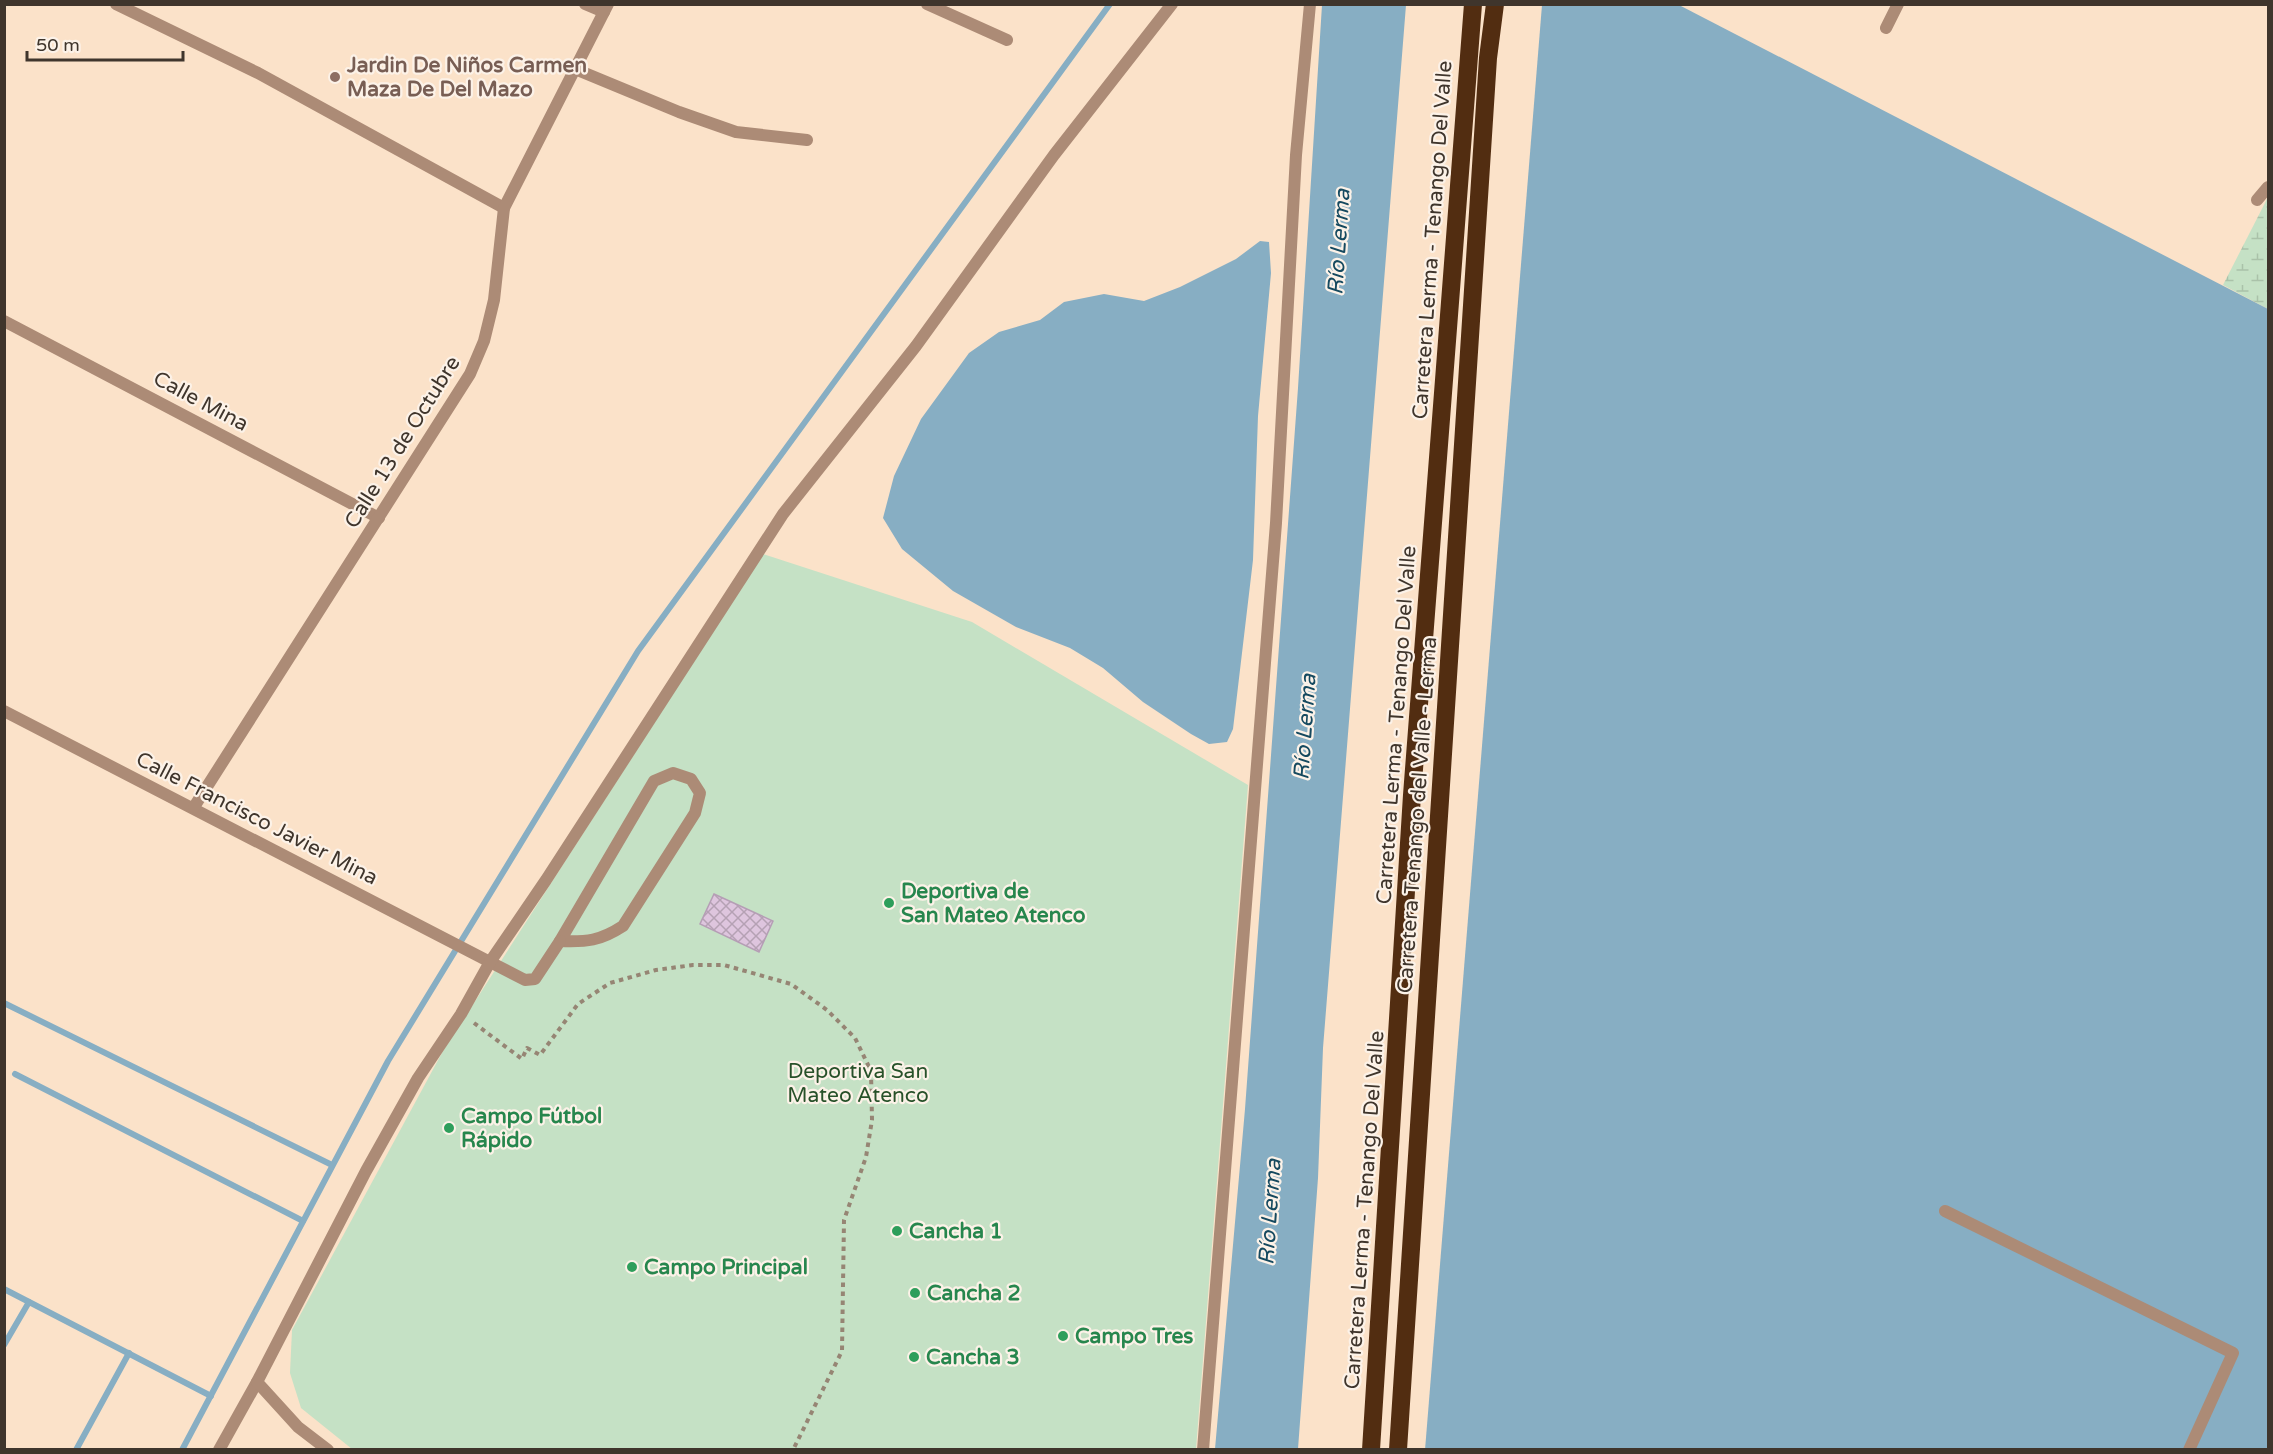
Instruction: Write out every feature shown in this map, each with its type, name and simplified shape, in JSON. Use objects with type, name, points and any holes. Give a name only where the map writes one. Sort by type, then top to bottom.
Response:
[{"type":"highway","name":"Carretera Lerma - Tenango Del Valle","points":[[1371,1449],[1412,795],[1473,4]]},
{"type":"highway","name":"Carretera Tenango del Valle - Lerma","points":[[1398,1449],[1488,58],[1495,4]]},
{"type":"street","points":[[116,4],[258,73],[504,208]]},
{"type":"street","points":[[585,4],[606,8]]},
{"type":"street","points":[[927,4],[1007,40]]},
{"type":"street","points":[[219,1449],[257,1382],[366,1171],[418,1078],[461,1014],[490,962],[546,880],[783,514],[916,346],[1054,155],[1172,4]]},
{"type":"street","points":[[1203,1449],[1276,523],[1296,155],[1310,4]]},
{"type":"street","points":[[1886,28],[1898,4]]},
{"type":"street","name":"Calle 13 de Octubre","points":[[194,807],[470,374],[484,341],[494,300],[504,208],[606,8]]},
{"type":"street","points":[[575,69],[679,112],[736,132],[807,140]]},
{"type":"street","points":[[2257,201],[2268,187]]},
{"type":"street","name":"Calle Mina","points":[[4,321],[379,518]]},
{"type":"street","name":"Calle Francisco Javier Mina","points":[[4,711],[194,807],[525,980],[535,979],[561,940]]},
{"type":"street","points":[[673,773],[691,779],[700,792],[695,813],[623,926],[606,938],[583,942],[561,940],[654,781],[673,773]]},
{"type":"street","points":[[1945,1211],[2233,1353],[2189,1449]]},
{"type":"street","points":[[257,1382],[298,1427],[328,1449]]},
{"type":"path","points":[[461,1014],[522,1059],[527,1048],[540,1055],[578,1004],[610,984],[656,970],[724,965],[791,984],[827,1010],[855,1038],[871,1071],[872,1119],[866,1156],[844,1220],[842,1351],[793,1449]]},
{"type":"green space","points":[[2268,197],[2268,309],[2223,285]]},
{"type":"green space","name":"Deportiva de San Mateo Atenco","points":[[763,554],[972,622],[1248,785],[1196,1449],[352,1449],[301,1408],[290,1373],[292,1330],[443,1051]]},
{"type":"water","name":"Río Lerma","points":[[1322,5],[1406,5],[1323,1048],[1318,1178],[1298,1449],[1215,1449],[1245,1109],[1298,388]]},
{"type":"water","points":[[1542,5],[1679,5],[2268,309],[2268,1449],[1425,1450]]},
{"type":"water","points":[[1260,241],[1269,242],[1271,273],[1258,416],[1253,560],[1233,729],[1227,742],[1209,744],[1143,702],[1103,668],[1070,648],[1016,627],[953,591],[902,549],[883,518],[894,476],[921,419],[969,353],[999,332],[1040,320],[1064,302],[1104,294],[1144,301],[1180,287],[1236,259]]},
{"type":"building","points":[[714,894],[773,921],[759,952],[700,924]]},
{"type":"waterway","points":[[182,1450],[388,1061],[638,651],[1110,4]]},
{"type":"waterway","points":[[4,1003],[332,1165]]},
{"type":"waterway","points":[[15,1074],[303,1221]]},
{"type":"waterway","points":[[4,1289],[211,1396]]},
{"type":"waterway","points":[[4,1345],[29,1302]]},
{"type":"waterway","points":[[76,1450],[129,1353]]},
{"type":"place","name":"Jardin De Niños Carmen Maza De Del Mazo","points":[[335,77]]},
{"type":"place","name":"Deportiva de San Mateo Atenco","points":[[889,903]]},
{"type":"place","name":"Campo Fútbol Rápido","points":[[449,1128]]},
{"type":"place","name":"Cancha 1","points":[[897,1231]]},
{"type":"place","name":"Campo Principal","points":[[632,1267]]},
{"type":"place","name":"Cancha 2","points":[[915,1293]]},
{"type":"place","name":"Campo Tres","points":[[1063,1336]]},
{"type":"place","name":"Cancha 3","points":[[914,1357]]},
{"type":"park label","name":"Deportiva San Mateo Atenco","points":[[858,1083]]}]
